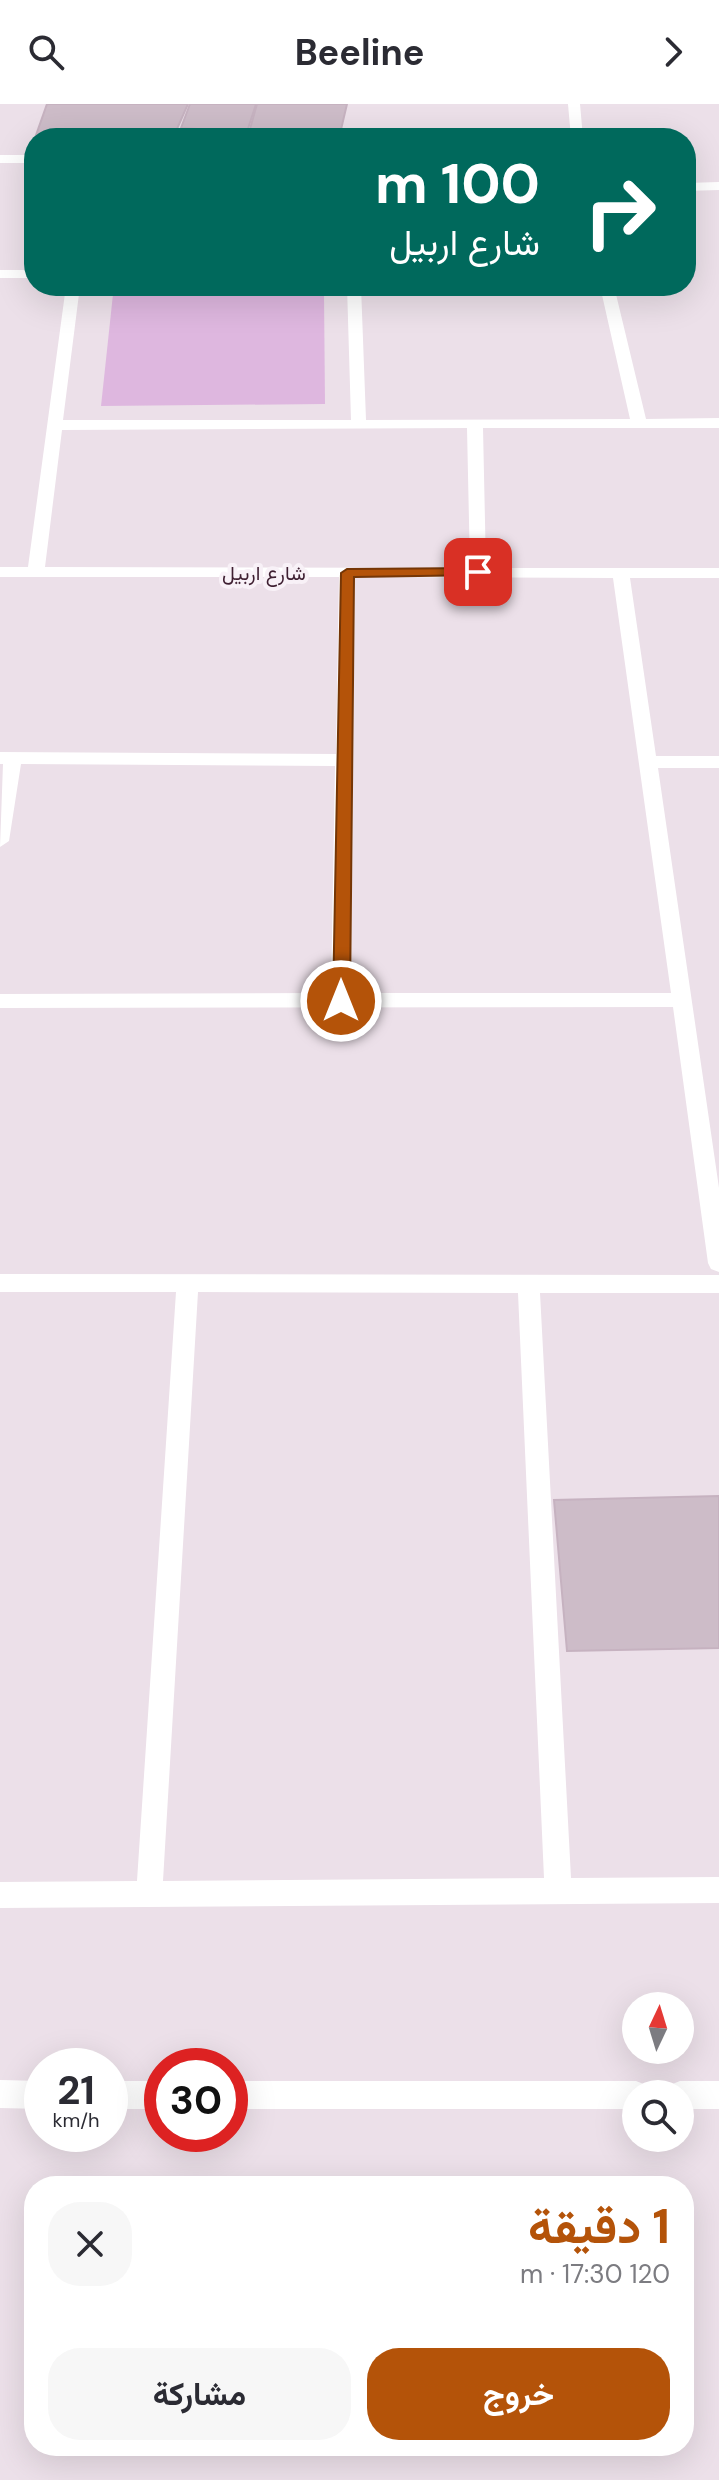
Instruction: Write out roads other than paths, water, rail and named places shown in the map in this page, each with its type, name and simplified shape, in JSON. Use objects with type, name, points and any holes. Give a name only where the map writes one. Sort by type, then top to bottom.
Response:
[{"type":"street","points":[[574,104],[576,128]]},
{"type":"street","points":[[0,159],[24,159]]},
{"type":"street","points":[[696,187],[719,186]]},
{"type":"street","points":[[0,274],[24,274]]},
{"type":"street","points":[[36,572],[72,296]]},
{"type":"street","points":[[354,296],[359,425]]},
{"type":"street","points":[[609,296],[639,423]]},
{"type":"street","points":[[57,425],[719,423]]},
{"type":"street","points":[[475,425],[478,572]]},
{"type":"street","name":"شارع اربيل","points":[[0,572],[719,573]]},
{"type":"street","points":[[341,1001],[347,573]]},
{"type":"street","points":[[621,573],[650,762],[679,1000],[719,1263]]},
{"type":"street","points":[[0,841],[6,758],[344,760]]},
{"type":"street","points":[[650,762],[719,762]]},
{"type":"street","points":[[0,1001],[679,1000]]},
{"type":"street","points":[[0,1283],[719,1284]]},
{"type":"street","points":[[149,1894],[188,1283]]},
{"type":"street","points":[[529,1283],[558,1892]]},
{"type":"street","points":[[0,1895],[719,1890]]},
{"type":"street","points":[[0,2094],[24,2095]]},
{"type":"street","points":[[248,2095],[622,2095]]},
{"type":"street","points":[[694,2095],[719,2095]]}]
